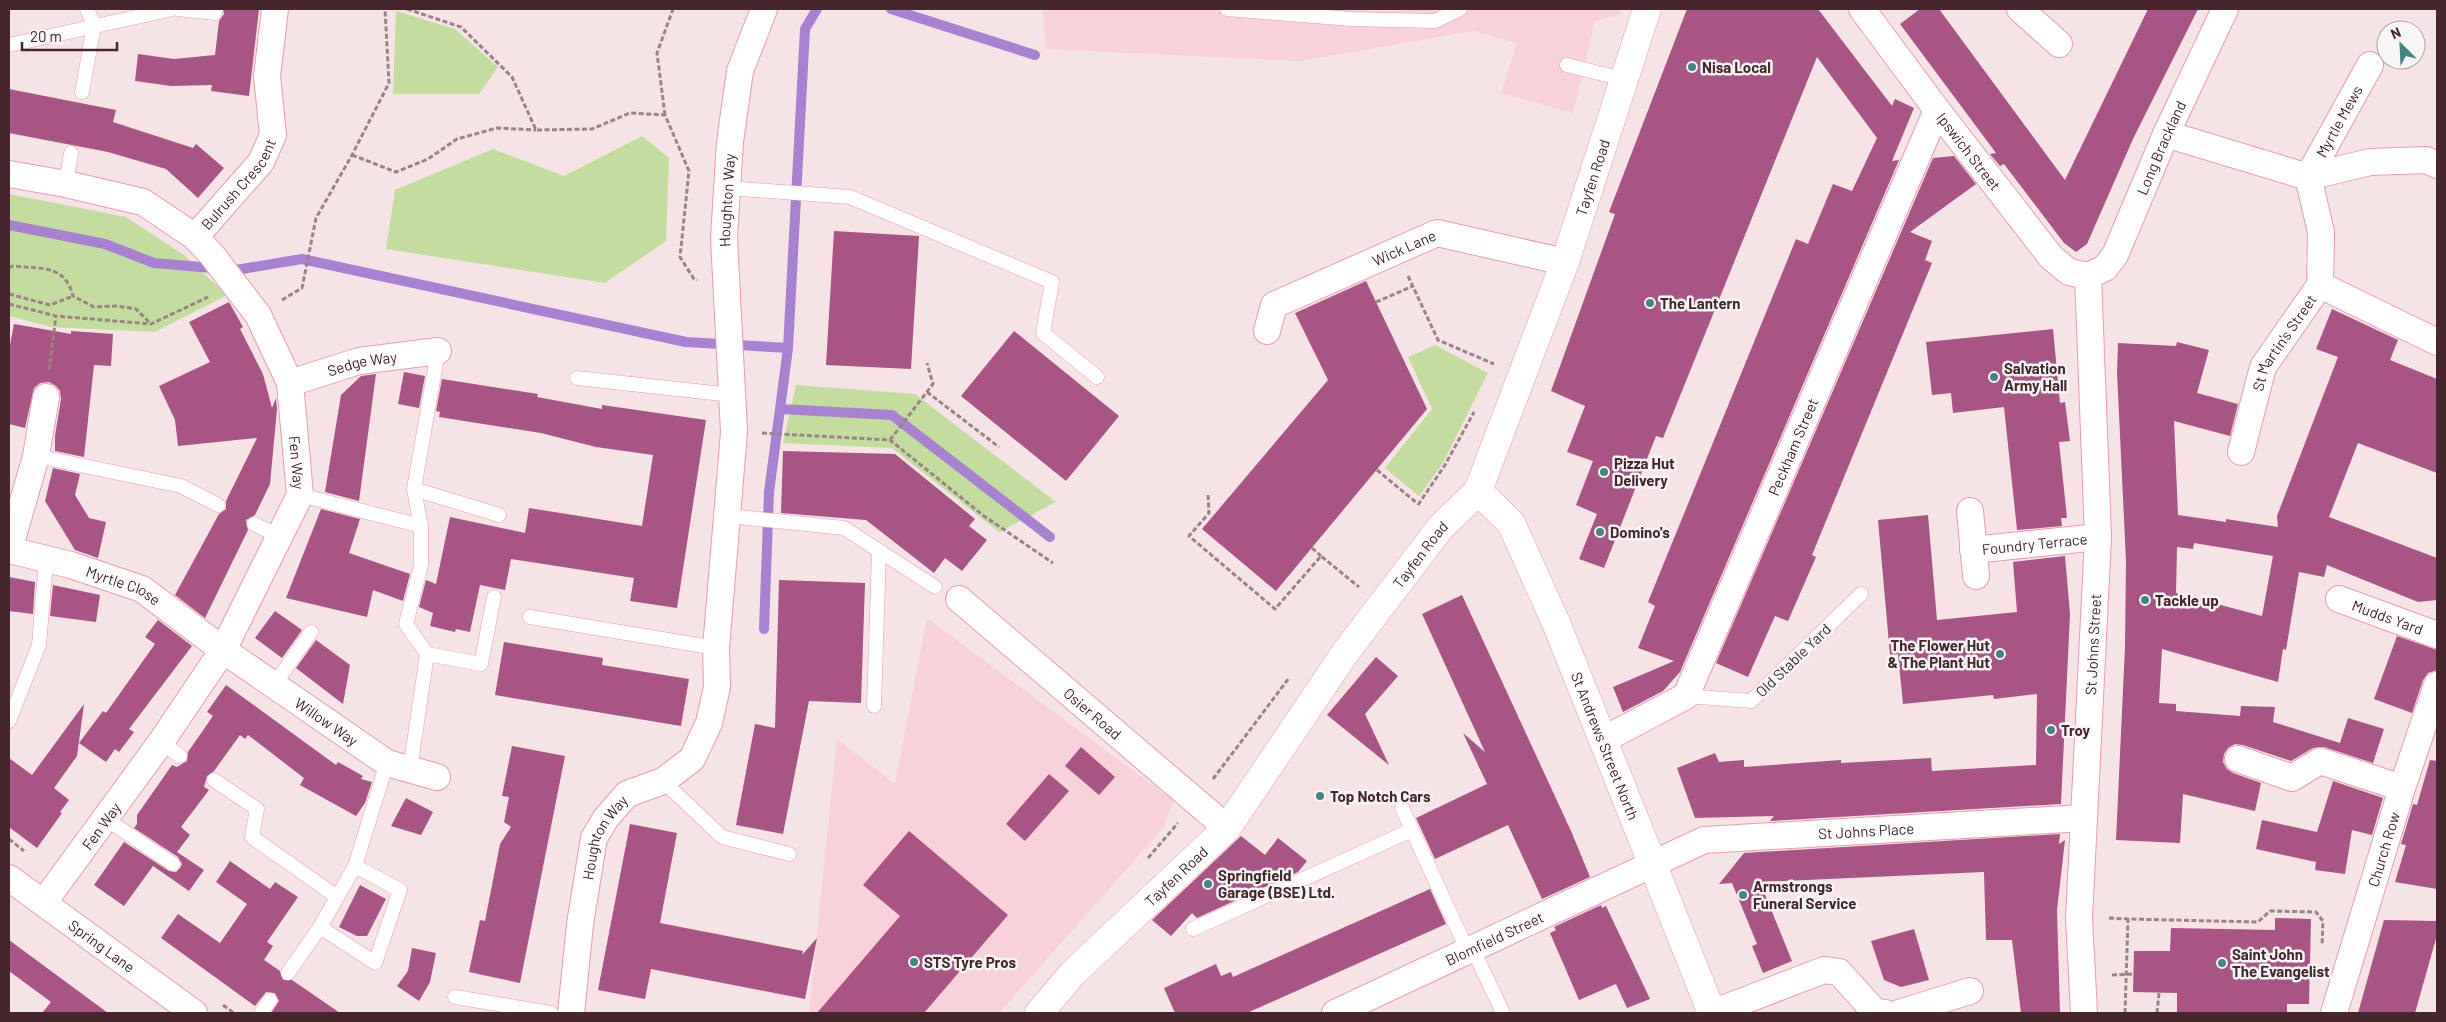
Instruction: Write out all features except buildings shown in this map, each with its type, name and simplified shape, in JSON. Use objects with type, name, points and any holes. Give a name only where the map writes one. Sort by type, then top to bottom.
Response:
[{"type":"main road","name":"Tayfen Road","points":[[1039,1013],[1073,973],[1227,828],[1345,653],[1440,528],[1478,491],[1565,262],[1647,9]]},
{"type":"main road","name":"St Andrews Street North","points":[[1478,491],[1510,523],[1557,625],[1712,1013]]},
{"type":"street","name":"Houghton Way","points":[[571,1013],[580,924],[594,838],[606,818],[627,794],[663,781],[692,759],[709,723],[717,687],[716,648],[729,516],[734,432],[724,238],[730,142],[740,71],[764,9]]},
{"type":"street","name":"Ipswich Street","points":[[1862,9],[1937,110],[2051,257],[2069,272],[2088,276]]},
{"type":"street","points":[[2020,9],[2059,44]]},
{"type":"street","name":"Long Brackland","points":[[2088,276],[2105,268],[2115,255],[2166,134],[2225,9]]},
{"type":"street","name":"Bulrush Crescent","points":[[204,246],[261,162],[273,135],[267,76],[270,16]]},
{"type":"street","name":"Myrtle Mews","points":[[2308,177],[2370,65]]},
{"type":"street","name":"Peckham Street","points":[[1686,696],[1937,110]]},
{"type":"street","points":[[2166,134],[2308,177],[2370,162],[2426,160],[2437,164]]},
{"type":"street","name":"Fen Way","points":[[9,174],[66,184],[143,202],[204,246],[258,315],[290,383],[300,495],[223,650],[171,749],[106,818],[44,902]]},
{"type":"street","name":"St Martin's Street","points":[[2241,452],[2264,368],[2320,285],[2321,232],[2308,177]]},
{"type":"street","name":"Wick Lane","points":[[1267,331],[1274,305],[1437,233],[1565,262]]},
{"type":"street","name":"St Johns Street","points":[[2084,1013],[2079,918],[2098,537],[2088,276]]},
{"type":"street","points":[[2320,285],[2437,342]]},
{"type":"street","name":"Sedge Way","points":[[290,383],[359,361],[438,350]]},
{"type":"street","name":"Myrtle Close","points":[[46,396],[36,456],[9,550],[71,565],[142,589],[223,650]]},
{"type":"street","points":[[1970,511],[1976,576]]},
{"type":"street","name":"Foundry Terrace","points":[[1973,550],[2098,537]]},
{"type":"street","name":"Osier Road","points":[[959,599],[1194,803],[1227,828]]},
{"type":"street","name":"Mudds Yard","points":[[2339,599],[2437,635]]},
{"type":"street","name":"Willow Way","points":[[223,650],[398,767],[437,777]]},
{"type":"street","name":"Church Row","points":[[2334,1013],[2402,788],[2437,685]]},
{"type":"street","points":[[1603,740],[1686,696]]},
{"type":"street","points":[[2238,758],[2292,778],[2320,761],[2402,788]]},
{"type":"street","name":"St Johns Place","points":[[1653,864],[1704,840],[2084,818]]},
{"type":"street","name":"Blomfield Street","points":[[1335,1013],[1471,951],[1653,864]]},
{"type":"street","name":"Spring Lane","points":[[9,878],[194,1013]]},
{"type":"street","points":[[1712,1013],[1824,970],[1839,972],[1875,1012],[1884,1013]]},
{"type":"street","points":[[1899,1013],[1970,991]]},
{"type":"lane","points":[[82,92],[94,25],[87,9]]},
{"type":"lane","points":[[9,45],[173,9]]},
{"type":"lane","points":[[178,9],[215,13]]},
{"type":"lane","points":[[1227,9],[1351,19],[1435,21],[1460,9]]},
{"type":"lane","points":[[1567,65],[1623,79]]},
{"type":"lane","points":[[66,184],[71,153]]},
{"type":"lane","points":[[728,188],[850,197],[1052,282],[1043,333],[1097,377]]},
{"type":"lane","points":[[438,350],[414,489],[420,526],[422,565],[406,624],[427,654],[481,664],[494,597]]},
{"type":"lane","points":[[577,378],[732,395]]},
{"type":"lane","points":[[36,456],[181,486],[218,505]]},
{"type":"lane","points":[[414,489],[499,515]]},
{"type":"lane","points":[[300,495],[420,526]]},
{"type":"lane","points":[[729,516],[844,528],[935,587]]},
{"type":"lane","points":[[254,524],[279,536]]},
{"type":"lane","points":[[874,706],[879,551]]},
{"type":"lane","points":[[9,721],[39,645],[46,559]]},
{"type":"lane","name":"Old Stable Yard","points":[[1686,696],[1751,702],[1861,594]]},
{"type":"lane","points":[[530,617],[716,648]]},
{"type":"lane","points":[[274,685],[311,632]]},
{"type":"lane","points":[[288,973],[320,927],[338,896],[354,866],[398,767],[427,654]]},
{"type":"lane","points":[[214,780],[257,809],[252,837],[338,896]]},
{"type":"lane","points":[[663,781],[722,837],[789,854]]},
{"type":"lane","points":[[1402,808],[1503,1013]]},
{"type":"lane","points":[[106,818],[172,864]]},
{"type":"lane","points":[[1193,929],[1412,830]]},
{"type":"lane","points":[[320,927],[375,963],[400,890],[354,866]]},
{"type":"lane","points":[[455,997],[550,1013]]},
{"type":"lane","points":[[261,1013],[270,1000]]},
{"type":"path","points":[[258,315],[302,288],[316,218],[389,84],[385,9]]},
{"type":"path","points":[[406,9],[461,27],[512,77],[536,130]]},
{"type":"path","points":[[673,9],[657,53],[665,115],[689,171],[680,257],[694,279],[727,289]]},
{"type":"path","points":[[352,155],[396,172],[428,159],[457,139],[497,128],[536,130],[592,129],[630,113],[665,115]]},
{"type":"path","points":[[1396,251],[1438,340],[1523,375]]},
{"type":"path","points":[[9,268],[59,272],[70,282],[73,296]]},
{"type":"path","points":[[1376,302],[1413,286]]},
{"type":"path","points":[[9,304],[56,316],[152,324],[239,289]]},
{"type":"path","points":[[9,294],[50,305],[73,296],[94,306],[116,306],[136,309],[152,324]]},
{"type":"path","points":[[46,396],[56,316]]},
{"type":"path","points":[[890,440],[933,384],[928,363]]},
{"type":"path","points":[[927,392],[999,447]]},
{"type":"path","points":[[1413,511],[1446,465],[1476,407]]},
{"type":"path","points":[[734,432],[890,440],[984,516],[1052,563]]},
{"type":"path","points":[[1377,470],[1418,504]]},
{"type":"path","points":[[1208,495],[1209,512],[1189,536],[1275,609],[1321,556]]},
{"type":"path","points":[[1312,548],[1359,587]]},
{"type":"path","points":[[1354,592],[1364,579]]},
{"type":"path","points":[[1144,863],[1194,803],[1290,677]]},
{"type":"path","points":[[2125,1013],[2128,919],[2258,922],[2270,911],[2316,912],[2323,921],[2322,947]]},
{"type":"path","points":[[2127,974],[2134,974]]},
{"type":"path","points":[[2157,1013],[2159,993]]},
{"type":"shaded area","points":[[1043,9],[1621,9],[1620,14],[1595,21],[1573,113],[1501,93],[1517,43],[1473,31],[1300,61],[1046,49]]},
{"type":"shaded area","points":[[927,618],[1174,801],[1163,828],[999,1013],[809,1013],[837,739],[895,784]]},
{"type":"green space","points":[[396,11],[455,29],[498,67],[479,94],[393,94]]},
{"type":"green space","points":[[642,136],[669,158],[666,241],[605,283],[386,249],[395,190],[493,149],[564,176]]},
{"type":"green space","points":[[9,194],[126,217],[184,255],[227,295],[155,332],[51,327],[9,316]]},
{"type":"green space","points":[[1435,345],[1488,373],[1443,463],[1419,496],[1385,468],[1432,409],[1408,357]]},
{"type":"green space","points":[[796,385],[915,394],[1056,502],[999,532],[892,448],[783,443]]},
{"type":"waterway","points":[[788,348],[805,29],[817,9]]},
{"type":"waterway","points":[[891,9],[1035,55]]},
{"type":"waterway","points":[[9,225],[105,244],[154,263],[236,270],[302,259],[686,342],[788,348],[780,409],[892,415],[1050,537]]},
{"type":"waterway","points":[[764,629],[769,492],[780,409]]},
{"type":"place","name":"Nisa Local","points":[[1692,67]]},
{"type":"place","name":"The Lantern","points":[[1650,303]]},
{"type":"place","name":"Salvation Army Hall","points":[[1994,377]]},
{"type":"place","name":"Pizza Hut Delivery","points":[[1604,472]]},
{"type":"place","name":"Domino's","points":[[1600,532]]},
{"type":"place","name":"Tackle up","points":[[2145,600]]},
{"type":"place","name":"The Flower Hut & The Plant Hut","points":[[2000,654]]},
{"type":"place","name":"Troy","points":[[2051,730]]},
{"type":"place","name":"Top Notch Cars","points":[[1320,796]]},
{"type":"place","name":"Springfield Garage (BSE) Ltd.","points":[[1208,884]]},
{"type":"place","name":"Armstrongs Funeral Service","points":[[1743,895]]},
{"type":"place","name":"STS Tyre Pros","points":[[914,962]]},
{"type":"place","name":"Saint John The Evangelist","points":[[2222,963]]}]
